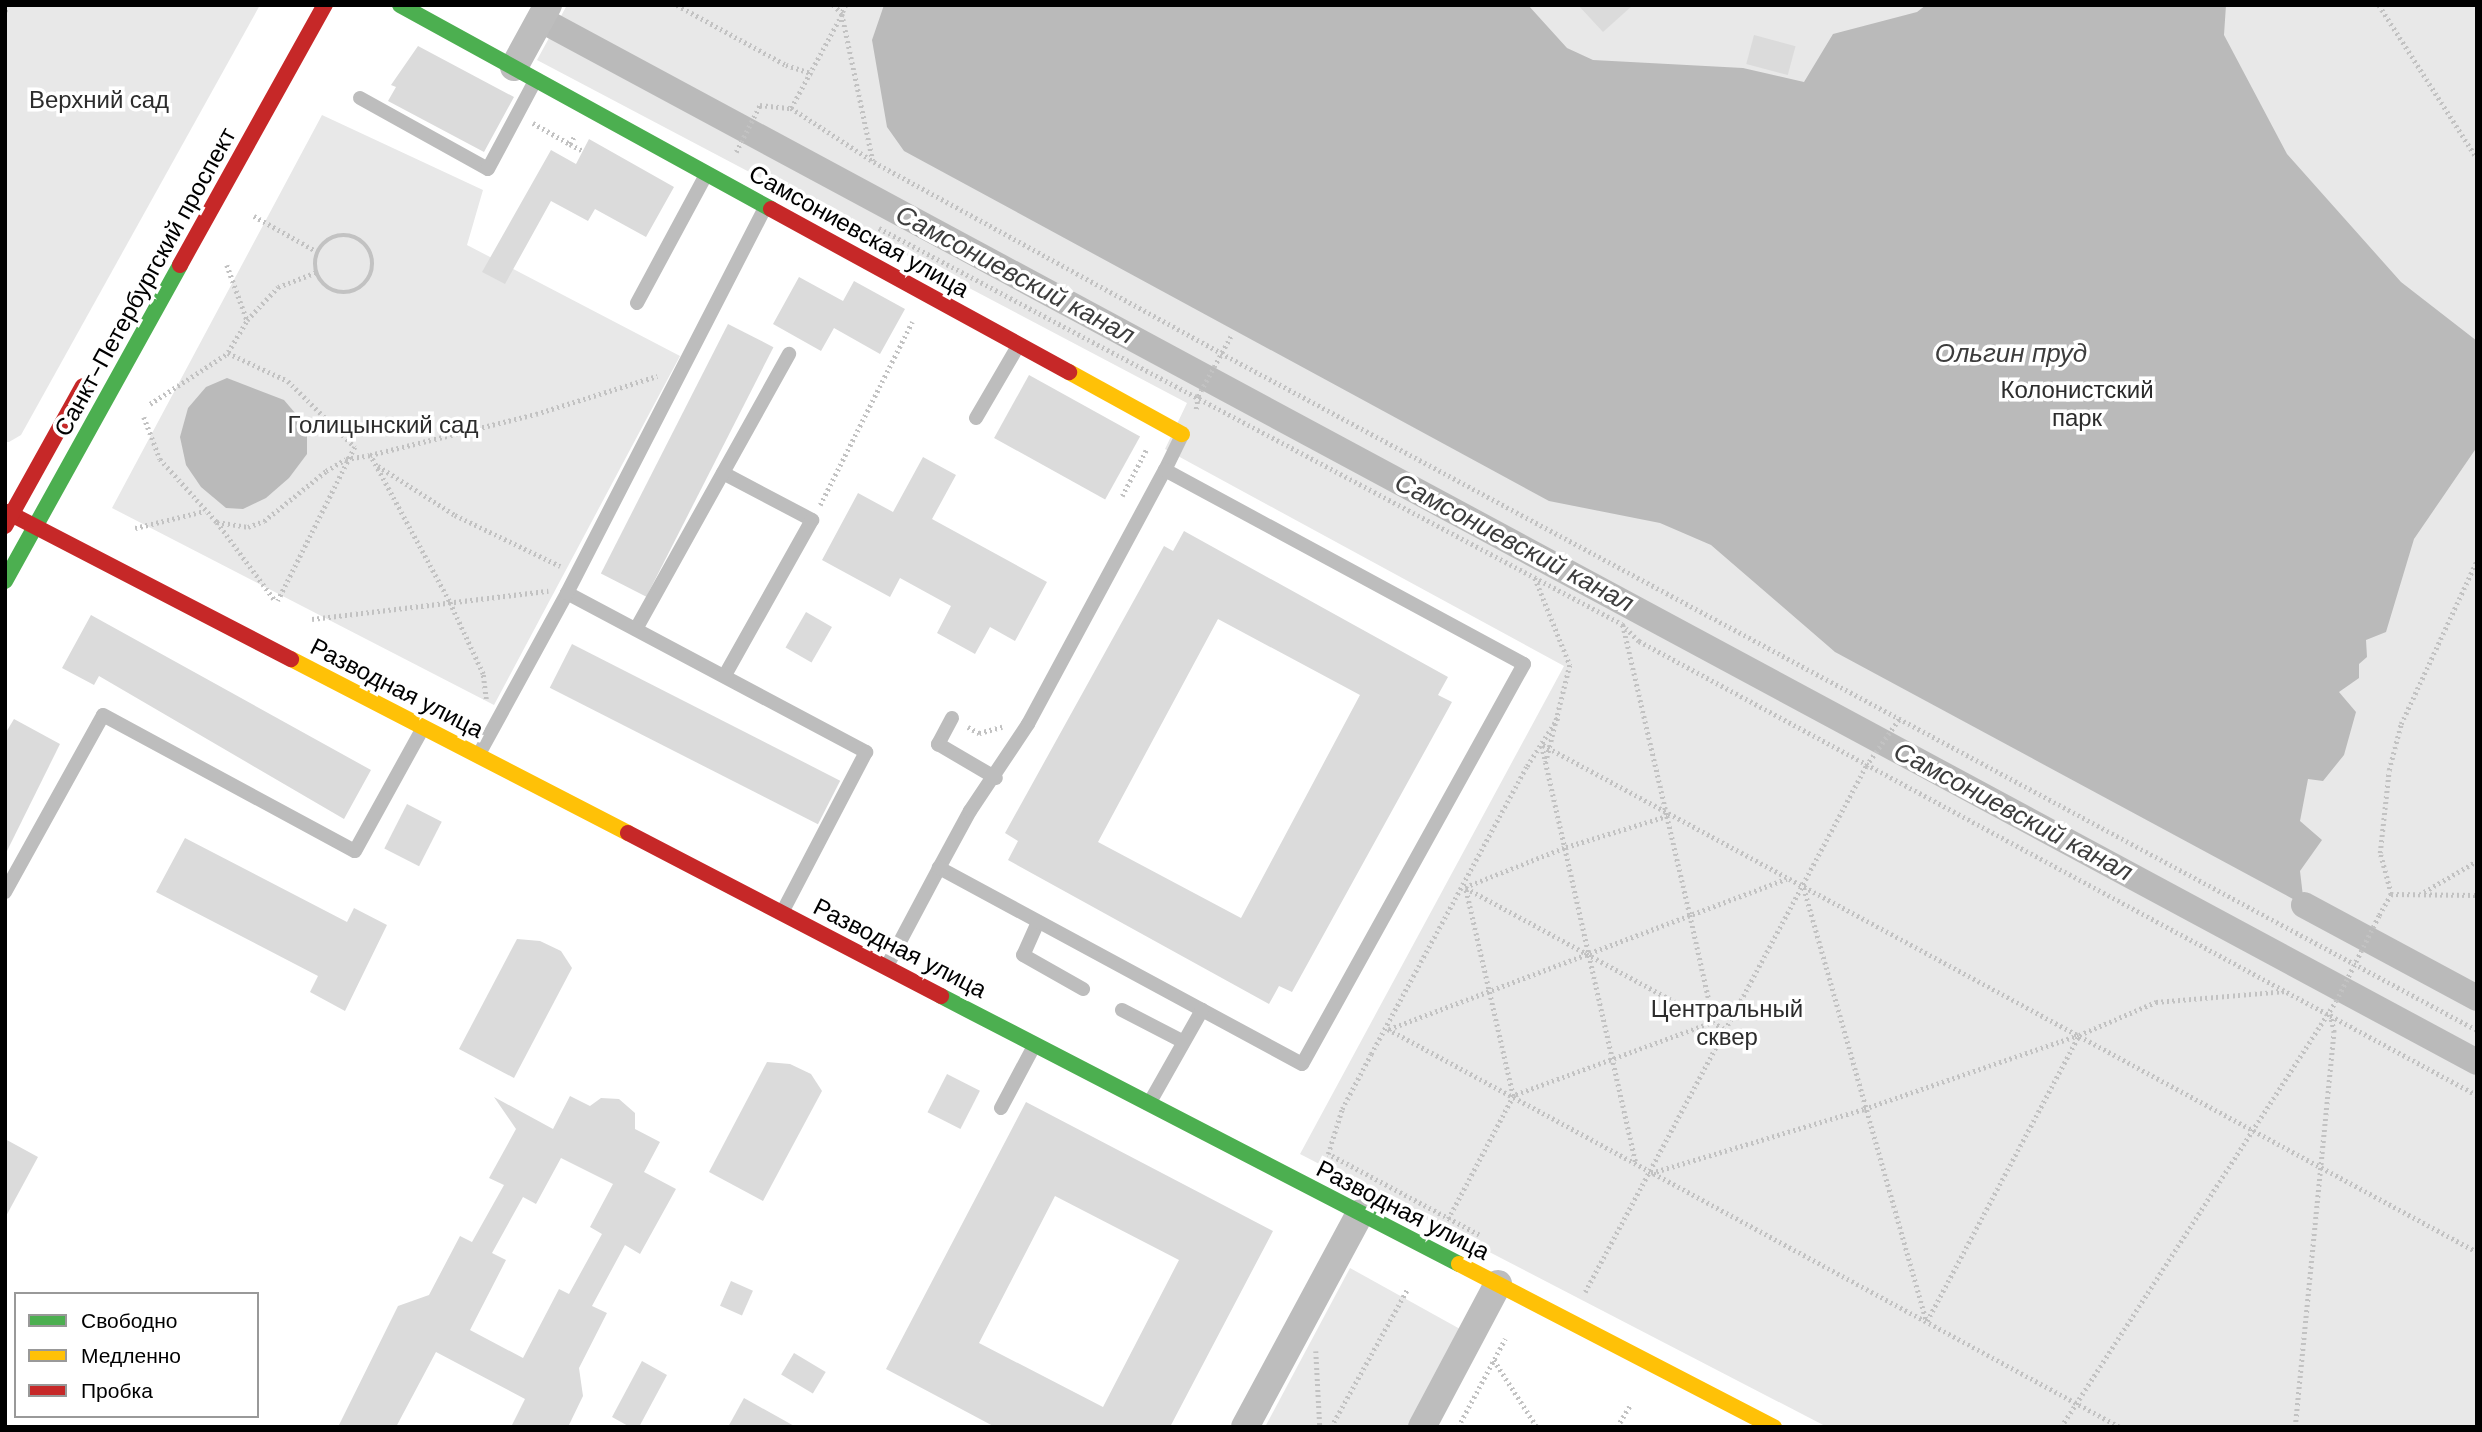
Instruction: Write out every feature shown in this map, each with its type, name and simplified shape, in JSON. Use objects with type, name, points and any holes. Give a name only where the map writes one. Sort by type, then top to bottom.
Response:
[{"type":"street","name":"Санкт-Петербургский проспект","points":[[5,581],[325,5]]},
{"type":"street","name":"Самсониевская улица","points":[[400,5],[1182,434]]},
{"type":"street","points":[[525,73],[548,5]]},
{"type":"street","name":"Санкт-Петербургский проспект","points":[[7,517],[92,369]]},
{"type":"street","name":"Разводная улица","points":[[7,517],[36,527],[1774,1427]]},
{"type":"street","points":[[1245,1427],[1360,1213]]},
{"type":"street","points":[[1422,1427],[1498,1284]]},
{"type":"lane","points":[[360,98],[488,169],[525,73]]},
{"type":"lane","points":[[637,303],[707,173]]},
{"type":"lane","points":[[478,755],[577,574],[766,205]]},
{"type":"lane","points":[[976,418],[1019,344]]},
{"type":"lane","points":[[636,629],[789,354]]},
{"type":"lane","points":[[886,967],[970,811],[996,778],[1030,720],[1182,434]]},
{"type":"lane","points":[[939,869],[1302,1064],[1524,664],[1165,470]]},
{"type":"lane","points":[[723,473],[812,520],[725,676]]},
{"type":"lane","points":[[567,593],[866,752],[782,913]]},
{"type":"lane","points":[[5,892],[103,715],[355,851],[424,727]]},
{"type":"lane","points":[[952,718],[938,744],[996,778]]},
{"type":"lane","points":[[1038,922],[1023,955],[1083,989]]},
{"type":"lane","points":[[1122,1010],[1182,1041]]},
{"type":"lane","points":[[1149,1103],[1202,1010]]},
{"type":"lane","points":[[1001,1108],[1035,1044]]},
{"type":"path","points":[[5,11],[8,5]]},
{"type":"path","points":[[677,5],[786,65],[813,74]]},
{"type":"path","points":[[833,5],[842,14],[874,162]]},
{"type":"path","points":[[791,108],[813,74],[845,5]]},
{"type":"path","points":[[2379,5],[2477,158]]},
{"type":"path","points":[[735,151],[760,105],[791,108],[874,162],[1221,353],[2477,1030]]},
{"type":"path","points":[[533,123],[583,151]]},
{"type":"path","points":[[570,144],[581,125]]},
{"type":"path","points":[[254,216],[318,252]]},
{"type":"path","points":[[866,222],[1198,396],[1622,624],[1639,641],[2477,1095]]},
{"type":"path","points":[[354,236],[365,244],[373,270],[356,291],[342,293],[329,289],[317,272],[318,252],[327,241],[354,236]]},
{"type":"path","points":[[227,265],[247,320]]},
{"type":"path","points":[[150,404],[228,353],[247,320],[278,286],[317,272]]},
{"type":"path","points":[[812,520],[870,413],[926,293]]},
{"type":"path","points":[[1198,396],[1232,334]]},
{"type":"path","points":[[144,417],[160,459],[217,522],[276,600],[346,459],[355,447],[288,382],[228,353]]},
{"type":"path","points":[[217,522],[248,527],[264,521],[346,459],[536,414],[683,368]]},
{"type":"path","points":[[1122,496],[1160,421]]},
{"type":"path","points":[[370,455],[449,601],[483,674],[487,710]]},
{"type":"path","points":[[375,464],[455,514],[577,574]]},
{"type":"path","points":[[135,528],[205,511]]},
{"type":"path","points":[[2061,1427],[2330,1013],[2391,894],[2380,853],[2389,771],[2401,724],[2477,560]]},
{"type":"path","points":[[1535,577],[1570,665],[1546,763]]},
{"type":"path","points":[[312,620],[449,601],[556,590],[567,593]]},
{"type":"path","points":[[1622,624],[1714,1022]]},
{"type":"path","points":[[1483,1237],[1328,1154],[1342,1109],[1559,716]]},
{"type":"path","points":[[952,718],[979,733],[1030,720]]},
{"type":"path","points":[[1576,1287],[1587,1294],[1866,765],[1886,743],[1899,719]]},
{"type":"path","points":[[1542,745],[1667,816],[2079,1035],[2477,1252]]},
{"type":"path","points":[[1542,745],[1636,1165]]},
{"type":"path","points":[[1465,887],[1566,847],[1667,816]]},
{"type":"path","points":[[2423,893],[2477,861]]},
{"type":"path","points":[[1388,1029],[1788,879]]},
{"type":"path","points":[[1465,887],[1725,1029]]},
{"type":"path","points":[[1465,887],[1513,1097]]},
{"type":"path","points":[[1804,887],[1864,1109],[1926,1321]]},
{"type":"path","points":[[2391,894],[2477,895]]},
{"type":"path","points":[[1651,1173],[1864,1109],[2079,1035],[2156,1002],[2288,991]]},
{"type":"path","points":[[2295,1427],[2334,1032],[2330,1013]]},
{"type":"path","points":[[1448,1219],[1513,1097],[1714,1022]]},
{"type":"path","points":[[1388,1029],[2120,1427]]},
{"type":"path","points":[[1926,1321],[2079,1035]]},
{"type":"path","points":[[1331,1427],[1408,1288]]},
{"type":"path","points":[[1302,1322],[1315,1337],[1320,1427]]},
{"type":"path","points":[[1458,1427],[1505,1339]]},
{"type":"path","points":[[1494,1359],[1537,1427]]},
{"type":"path","points":[[1618,1427],[1630,1405]]},
{"type":"green space","name":"Верхний сад","points":[[5,5],[260,5],[21,435],[9,442],[5,442]]},
{"type":"green space","name":"Колонистский парк","points":[[567,5],[2477,5],[2477,1427],[1827,1427],[1300,1154],[1564,666],[1165,449],[1187,403],[537,60]]},
{"type":"green space","name":"Голицынский сад","points":[[322,115],[483,190],[467,245],[680,356],[494,705],[112,508]]},
{"type":"green space","points":[[1350,1268],[1460,1329],[1407,1427],[1265,1427]]},
{"type":"water","name":"Ольгин пруд","points":[[884,5],[1528,5],[1567,48],[1593,60],[1743,68],[1804,82],[1833,34],[1917,12],[1926,5],[2226,5],[2224,35],[2287,154],[2401,282],[2477,341],[2477,447],[2414,539],[2386,632],[2366,640],[2367,657],[2359,664],[2359,678],[2339,692],[2356,712],[2344,755],[2323,781],[2308,779],[2300,821],[2322,840],[2300,871],[2304,905],[1835,652],[1711,545],[1660,523],[1549,501],[904,151],[887,127],[872,40]]},
{"type":"water","points":[[227,378],[284,400],[307,427],[307,454],[289,478],[266,498],[243,509],[226,508],[201,487],[186,465],[180,437],[188,408],[206,387]]},
{"type":"building","points":[[1578,5],[1633,5],[1603,32]]},
{"type":"building","points":[[1754,35],[1796,46],[1788,75],[1746,64]]},
{"type":"building","points":[[418,46],[514,97],[484,152],[388,101],[396,87],[391,85]]},
{"type":"building","points":[[589,139],[674,187],[646,237],[595,209],[588,221],[551,201],[505,284],[482,272],[551,150],[576,164]]},
{"type":"building","points":[[799,277],[843,301],[854,281],[905,309],[880,354],[834,328],[821,351],[773,324]]},
{"type":"building","points":[[728,324],[773,347],[646,597],[601,573]]},
{"type":"building","points":[[1029,375],[1140,437],[1105,500],[994,438]]},
{"type":"building","points":[[923,457],[956,475],[932,519],[1047,582],[1015,641],[990,627],[975,654],[937,633],[951,606],[900,578],[890,597],[822,560],[858,493],[893,512]]},
{"type":"building","points":[[1184,531],[1448,677],[1438,695],[1452,702],[1292,992],[1279,986],[1269,1004],[1008,860],[1018,841],[1005,833],[1164,546],[1173,551]],"holes":[[[1218,619],[1360,695],[1241,918],[1098,842]]]},
{"type":"building","points":[[806,612],[832,627],[811,663],[786,648]]},
{"type":"building","points":[[91,615],[371,770],[344,819],[99,676],[94,685],[62,668]]},
{"type":"building","points":[[572,644],[840,781],[818,824],[550,688]]},
{"type":"building","points":[[14,719],[60,744],[5,855],[5,734]]},
{"type":"building","points":[[407,804],[442,822],[419,866],[384,849]]},
{"type":"building","points":[[185,838],[347,922],[354,908],[387,925],[345,1011],[310,992],[318,976],[156,892]]},
{"type":"building","points":[[517,939],[540,941],[561,951],[572,968],[514,1078],[459,1049]]},
{"type":"building","points":[[767,1062],[790,1064],[811,1074],[822,1091],[763,1201],[709,1172]]},
{"type":"building","points":[[947,1074],[980,1091],[960,1129],[927,1112]]},
{"type":"building","points":[[570,1096],[590,1106],[601,1098],[619,1099],[635,1113],[635,1129],[660,1142],[644,1172],[676,1189],[640,1254],[625,1245],[592,1306],[607,1313],[579,1368],[583,1396],[568,1427],[511,1427],[525,1399],[436,1352],[396,1427],[338,1427],[398,1306],[429,1295],[460,1236],[472,1242],[504,1185],[489,1178],[516,1129],[494,1097],[553,1129]],"holes":[[[561,1158],[613,1184],[590,1227],[602,1234],[569,1294],[559,1289],[523,1358],[470,1330],[506,1260],[492,1253],[523,1197],[536,1204]]]},
{"type":"building","points":[[1026,1102],[1273,1231],[1170,1427],[995,1427],[886,1369]],"holes":[[[1055,1196],[1179,1260],[1103,1407],[979,1343]]]},
{"type":"building","points":[[5,1139],[38,1157],[5,1218]]},
{"type":"building","points":[[731,1281],[753,1291],[742,1315],[720,1306]]},
{"type":"building","points":[[794,1353],[826,1372],[813,1393],[781,1374]]},
{"type":"building","points":[[642,1361],[667,1375],[639,1427],[630,1427],[612,1417]]},
{"type":"building","points":[[744,1398],[796,1427],[728,1427]]},
{"type":"waterway","name":"Самсониевский канал","points":[[551,25],[2477,1062]]},
{"type":"waterway","points":[[2304,905],[2477,998]]},
{"type":"traffic: fast","points":[[400,5],[771,209]]},
{"type":"traffic: fast","points":[[5,581],[180,265]]},
{"type":"traffic: fast","points":[[941,996],[1459,1264]]},
{"type":"traffic: slow","points":[[1069,372],[1182,434]]},
{"type":"traffic: slow","points":[[291,659],[628,833]]},
{"type":"traffic: slow","points":[[1459,1264],[1774,1427]]},
{"type":"traffic: jam","points":[[180,265],[325,5]]},
{"type":"traffic: jam","points":[[771,209],[1069,372]]},
{"type":"traffic: jam","points":[[5,526],[83,386]]},
{"type":"traffic: jam","points":[[7,512],[291,659]]},
{"type":"traffic: jam","points":[[628,833],[941,996]]},
{"type":"park label","name":"Центральный сквер","points":[[1727,1023]]}]
